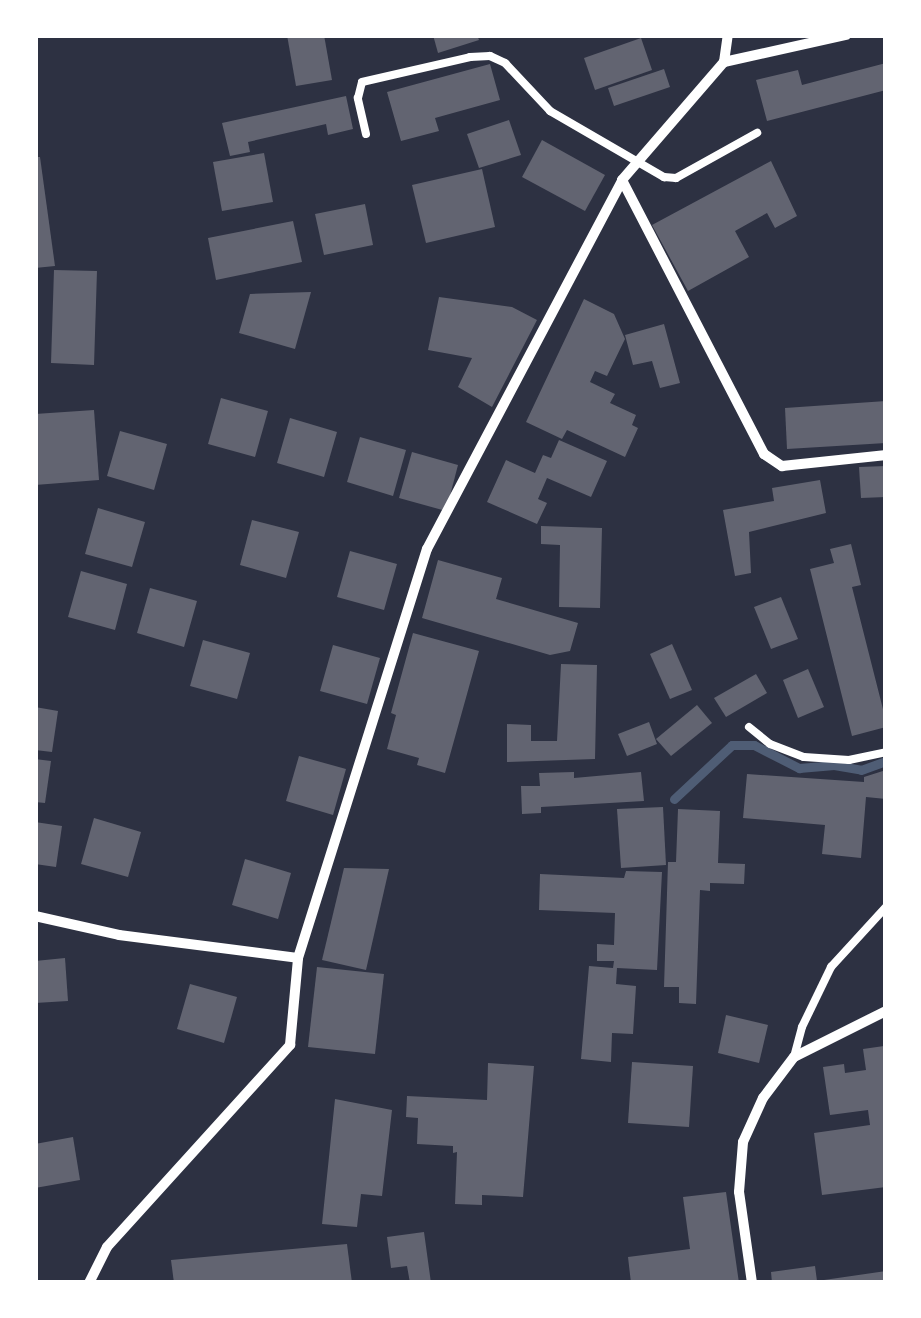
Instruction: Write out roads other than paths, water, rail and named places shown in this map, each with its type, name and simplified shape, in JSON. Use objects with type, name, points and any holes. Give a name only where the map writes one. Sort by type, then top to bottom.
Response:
[{"type":"street","points":[[88,1283],[108,1247],[290,1045],[298,958],[427,548],[622,180],[724,62],[728,35]]},
{"type":"street","points":[[724,62],[846,35]]},
{"type":"street","points":[[622,180],[764,454],[782,466],[886,455]]},
{"type":"street","points":[[35,916],[119,935],[298,958]]},
{"type":"street","points":[[752,1283],[740,1192],[743,1142],[764,1098],[794,1057],[886,1011]]},
{"type":"lane","points":[[366,134],[358,98],[362,82],[470,56],[490,56],[505,63],[550,112],[654,173],[676,178],[757,133]]},
{"type":"lane","points":[[749,727],[770,744],[804,757],[849,760],[886,752]]},
{"type":"lane","points":[[794,1057],[802,1027],[831,967],[886,908]]},
{"type":"waterway","points":[[674,799],[732,745],[754,745],[799,768],[834,765],[861,770],[886,761]]}]
